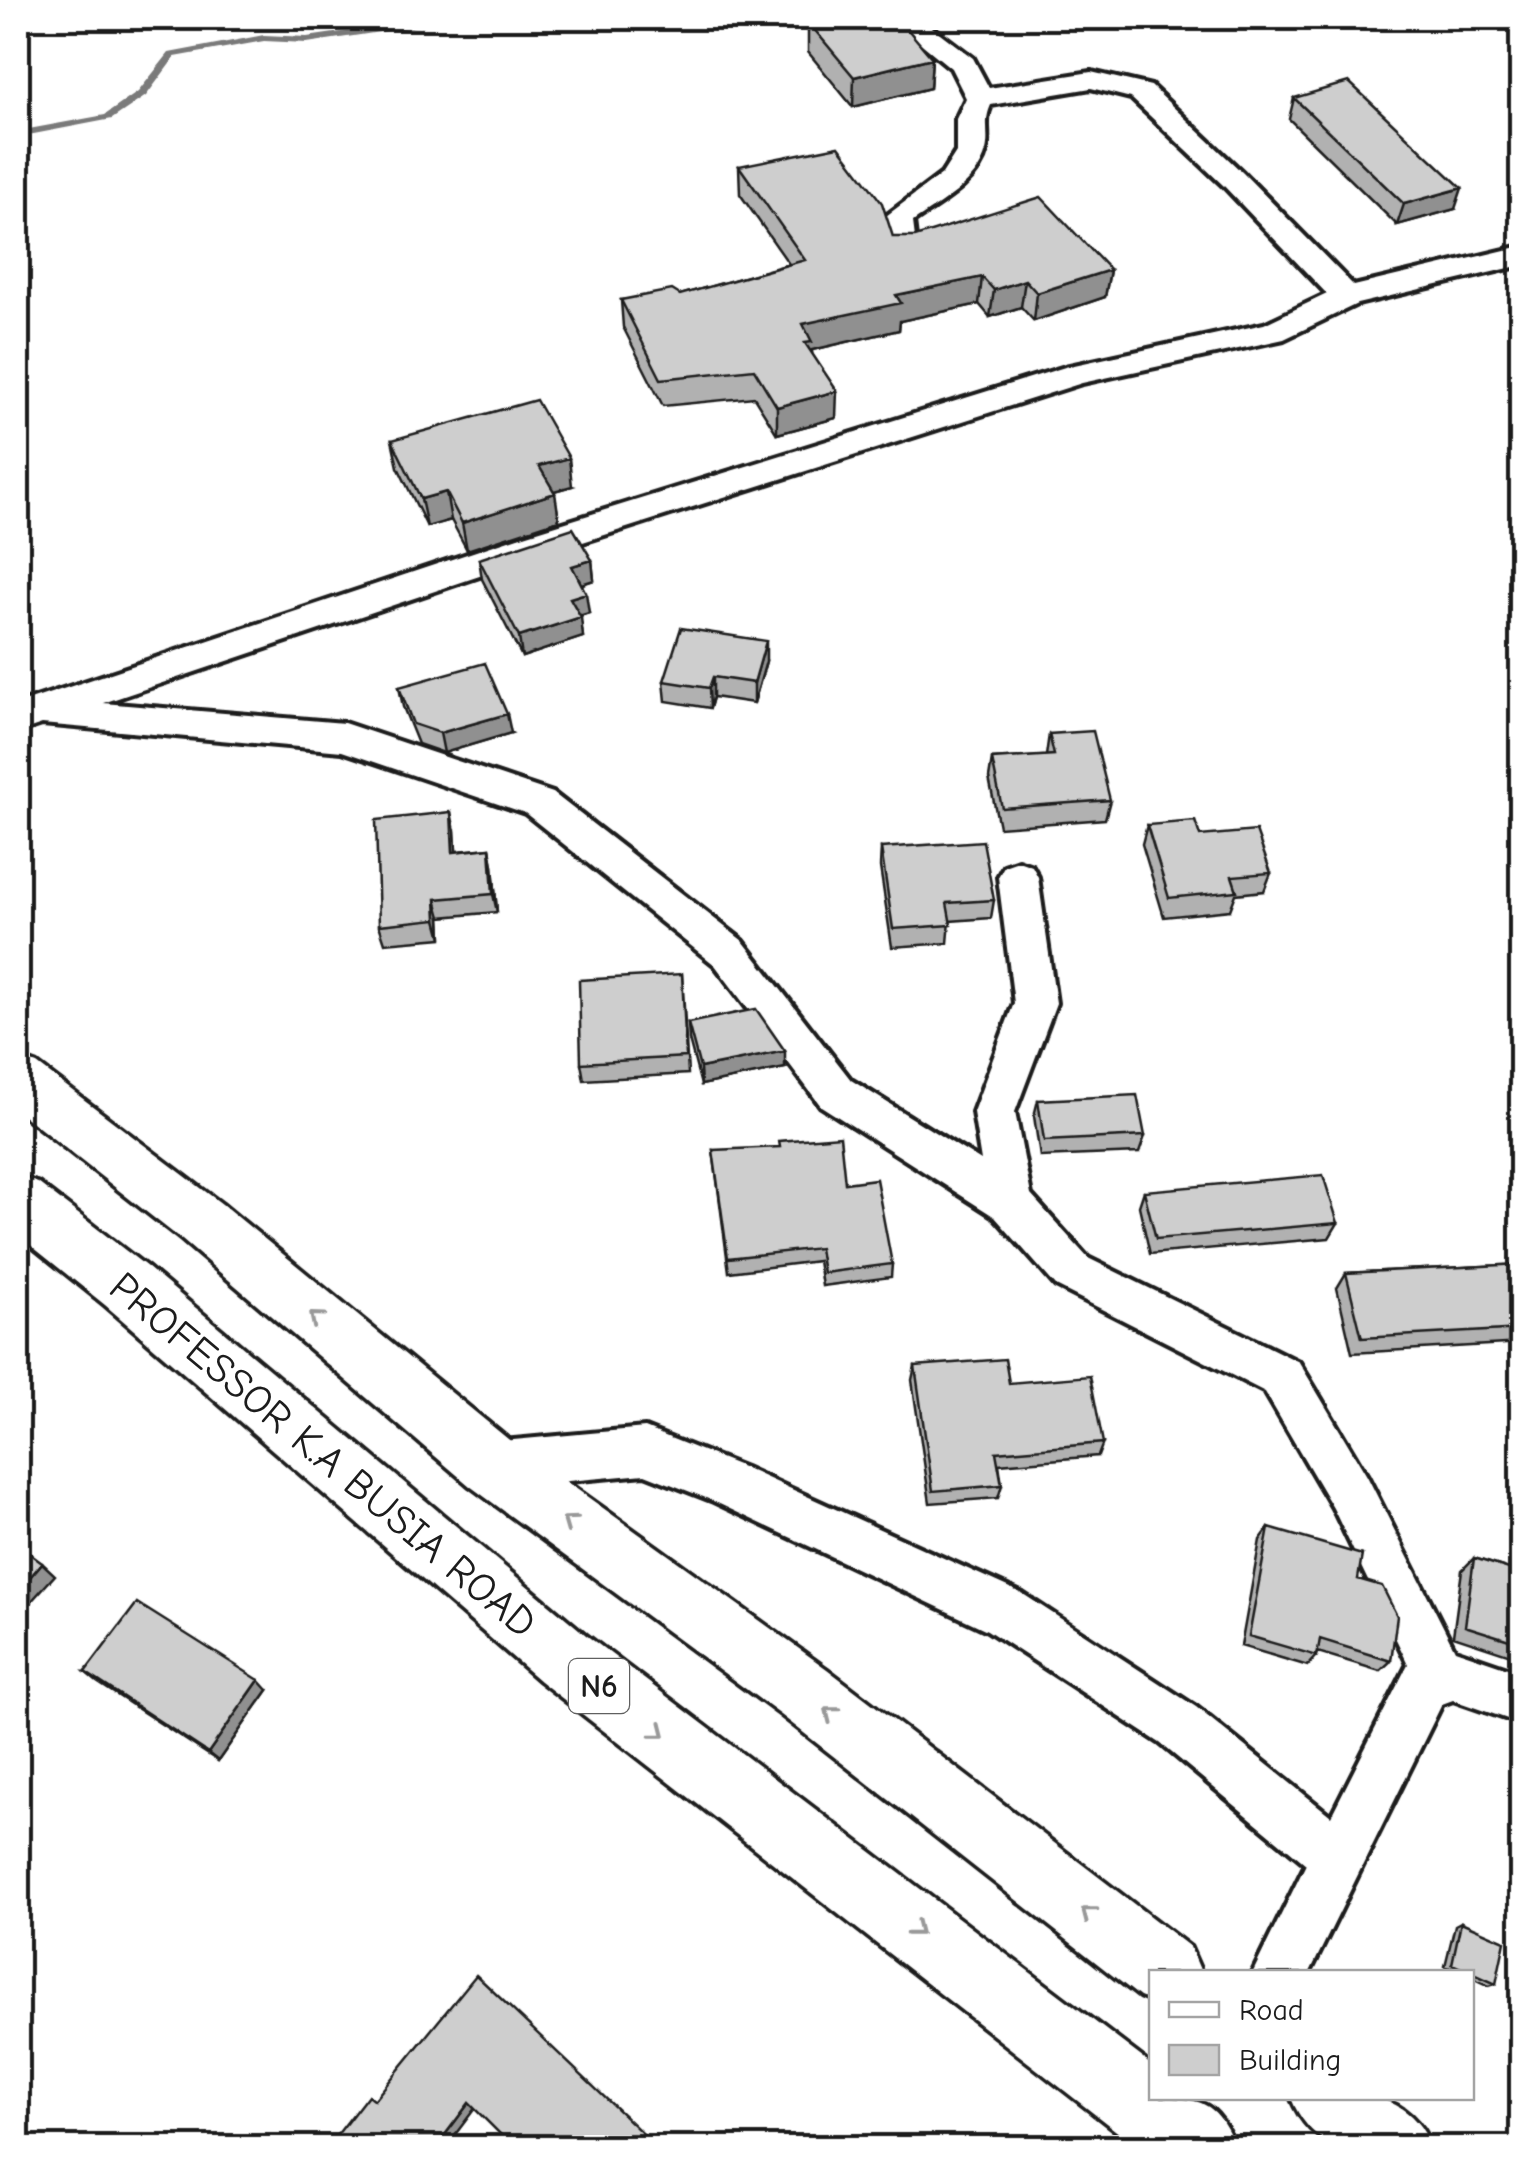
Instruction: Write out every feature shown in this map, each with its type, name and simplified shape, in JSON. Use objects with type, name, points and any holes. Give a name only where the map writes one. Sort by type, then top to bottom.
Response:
[{"type":"main road","points":[[18,1080],[202,1222],[492,1466],[804,1692],[1162,1970]]},
{"type":"main road","name":"PROFESSOR K.A BUSIA ROAD","points":[[18,1201],[126,1286],[564,1658],[1200,2148]]},
{"type":"main road","points":[[1331,2100],[1395,2148]]},
{"type":"street","points":[[904,18],[963,64],[980,98]]},
{"type":"street","points":[[980,98],[1091,80],[1141,92],[1233,179],[1346,297]]},
{"type":"street","points":[[902,254],[897,219],[954,180],[972,152],[970,120],[980,98]]},
{"type":"street","points":[[24,715],[530,546],[1076,374],[1274,332],[1346,297],[1522,255]]},
{"type":"street","points":[[24,715],[344,737],[538,803],[729,953],[836,1093],[1011,1203],[1072,1272],[1282,1377],[1350,1492],[1440,1676]]},
{"type":"street","points":[[1011,1203],[994,1112],[1035,1003],[1018,876]]},
{"type":"street","points":[[492,1466],[645,1452],[815,1524],[1005,1612],[1178,1724],[1340,1858]]},
{"type":"street","points":[[1282,1970],[1425,1683],[1453,1674],[1522,1699]]},
{"type":"building","points":[[826,18],[898,18],[932,58],[854,77],[808,22]]},
{"type":"building","points":[[1349,82],[1462,188],[1404,204],[1294,98]]},
{"type":"building","points":[[839,146],[882,203],[893,237],[915,237],[1041,197],[1110,270],[1037,293],[1025,280],[994,290],[982,277],[896,295],[901,303],[803,324],[812,342],[805,343],[837,391],[777,407],[754,369],[661,379],[621,300],[672,290],[680,295],[805,260],[739,166]]},
{"type":"building","points":[[536,400],[569,458],[539,466],[555,493],[462,523],[446,492],[421,499],[392,440]]},
{"type":"building","points":[[573,528],[592,560],[572,566],[586,593],[570,598],[581,617],[519,637],[479,559]]},
{"type":"building","points":[[681,628],[766,641],[754,683],[713,677],[709,688],[664,681]]},
{"type":"building","points":[[485,663],[507,714],[440,733],[413,724],[399,687]]},
{"type":"building","points":[[1093,731],[1110,800],[1002,808],[992,759],[1054,755],[1049,734]]},
{"type":"building","points":[[451,812],[453,852],[490,848],[493,894],[436,899],[437,919],[379,925],[376,820]]},
{"type":"building","points":[[1195,821],[1200,836],[1256,831],[1271,873],[1232,876],[1237,891],[1169,898],[1147,825]]},
{"type":"building","points":[[983,841],[994,900],[947,903],[951,925],[893,929],[881,848]]},
{"type":"building","points":[[682,974],[686,1057],[581,1063],[579,980]]},
{"type":"building","points":[[756,1009],[785,1051],[700,1068],[688,1023]]},
{"type":"building","points":[[1137,1095],[1145,1136],[1044,1141],[1038,1100]]},
{"type":"building","points":[[840,1136],[845,1183],[876,1179],[892,1264],[823,1273],[819,1248],[728,1258],[713,1150],[780,1147],[779,1141]]},
{"type":"building","points":[[1323,1175],[1338,1223],[1156,1239],[1144,1191]]},
{"type":"building","points":[[1522,1264],[1522,1329],[1362,1338],[1346,1273]]},
{"type":"building","points":[[1005,1359],[1009,1383],[1090,1376],[1103,1443],[996,1452],[1002,1485],[933,1491],[915,1366]]},
{"type":"building","points":[[1269,1528],[1362,1555],[1358,1579],[1382,1586],[1397,1616],[1391,1661],[1320,1639],[1317,1656],[1249,1636]]},
{"type":"building","points":[[18,1545],[42,1563],[18,1591]]},
{"type":"building","points":[[1474,1558],[1522,1573],[1522,1644],[1465,1626]]},
{"type":"building","points":[[137,1603],[259,1680],[208,1753],[85,1672]]},
{"type":"building","points":[[1461,1922],[1505,1941],[1496,1984],[1474,1974],[1474,1970],[1452,1964]]},
{"type":"building","points":[[476,1975],[658,2148],[514,2148],[469,2103],[435,2148],[327,2148],[368,2095],[374,2100]]},
{"type":"waterway","points":[[18,134],[108,117],[142,94],[172,55],[264,38],[307,40],[453,18]]}]
